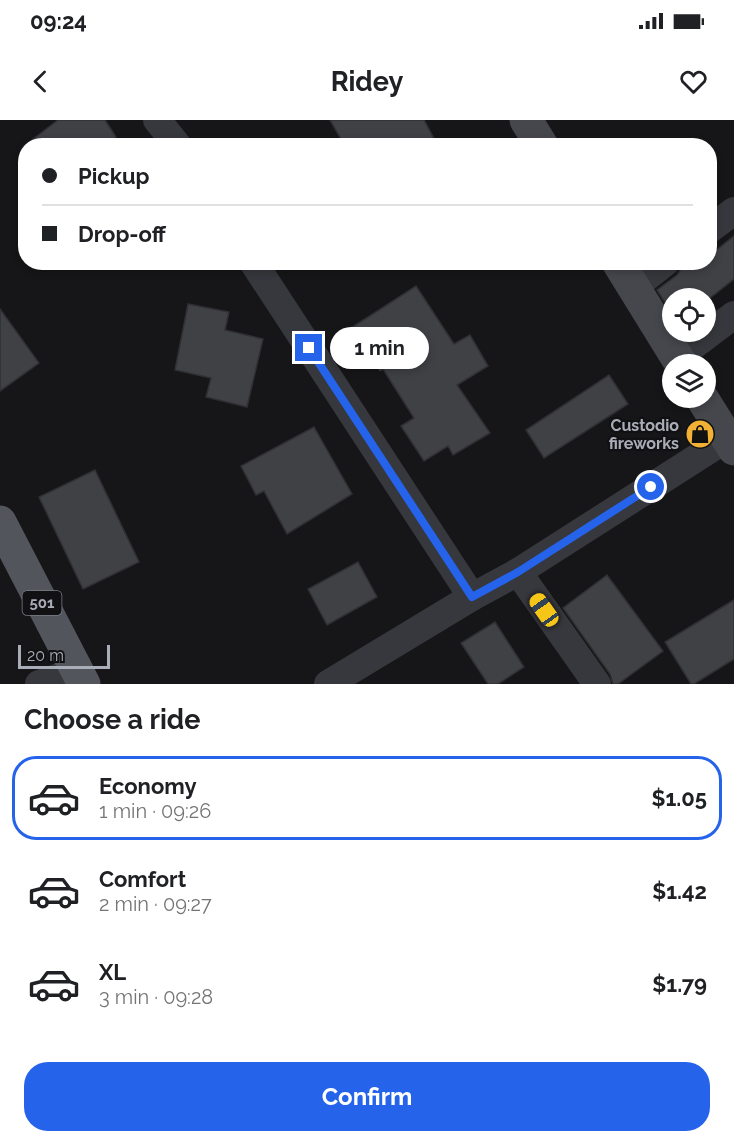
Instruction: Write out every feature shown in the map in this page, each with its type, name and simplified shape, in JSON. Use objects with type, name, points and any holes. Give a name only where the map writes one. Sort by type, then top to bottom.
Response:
[{"type":"main road","points":[[526,120],[537,138]]},
{"type":"main road","points":[[626,275],[675,354]]},
{"type":"main road","points":[[709,408],[732,440]]},
{"type":"main road","name":"501","points":[[0,522],[81,677]]},
{"type":"street","points":[[157,120],[172,138]]},
{"type":"street","points":[[717,224],[734,211]]},
{"type":"street","points":[[258,270],[472,597]]},
{"type":"street","points":[[626,275],[641,270]]},
{"type":"street","points":[[687,354],[734,315]]},
{"type":"street","points":[[328,684],[472,597],[518,572],[732,440]]},
{"type":"street","points":[[518,572],[597,684]]},
{"type":"street","points":[[39,684],[81,677]]},
{"type":"building","points":[[58,120],[105,120],[116,137],[115,138],[34,138]]},
{"type":"building","points":[[330,120],[424,120],[434,138],[340,138]]},
{"type":"building","points":[[734,236],[734,279],[716,293],[716,288],[662,288],[662,298],[657,290],[680,270],[717,270],[717,249]]},
{"type":"building","points":[[416,286],[454,344],[470,335],[488,366],[457,385],[490,433],[453,455],[448,446],[424,461],[401,426],[414,418],[383,369],[380,371],[351,328]]},
{"type":"building","points":[[188,304],[229,312],[225,330],[263,339],[247,407],[206,397],[211,378],[175,370]]},
{"type":"building","points":[[0,309],[39,363],[0,391]]},
{"type":"building","points":[[609,375],[628,404],[544,458],[526,430]]},
{"type":"building","points":[[314,427],[352,494],[287,534],[264,491],[256,495],[241,466]]},
{"type":"building","points":[[95,470],[139,562],[83,589],[39,497]]},
{"type":"building","points":[[358,562],[377,597],[327,625],[308,589]]},
{"type":"building","points":[[607,575],[663,651],[618,684],[613,684],[610,674],[563,608]]},
{"type":"building","points":[[734,600],[734,659],[691,684],[665,642]]},
{"type":"building","points":[[495,622],[524,667],[498,684],[488,684],[461,643]]},
{"type":"place","name":"Custodio fireworks","points":[[700,434]]},
{"type":"route","points":[[309,348],[472,597],[518,572],[651,487]]}]
